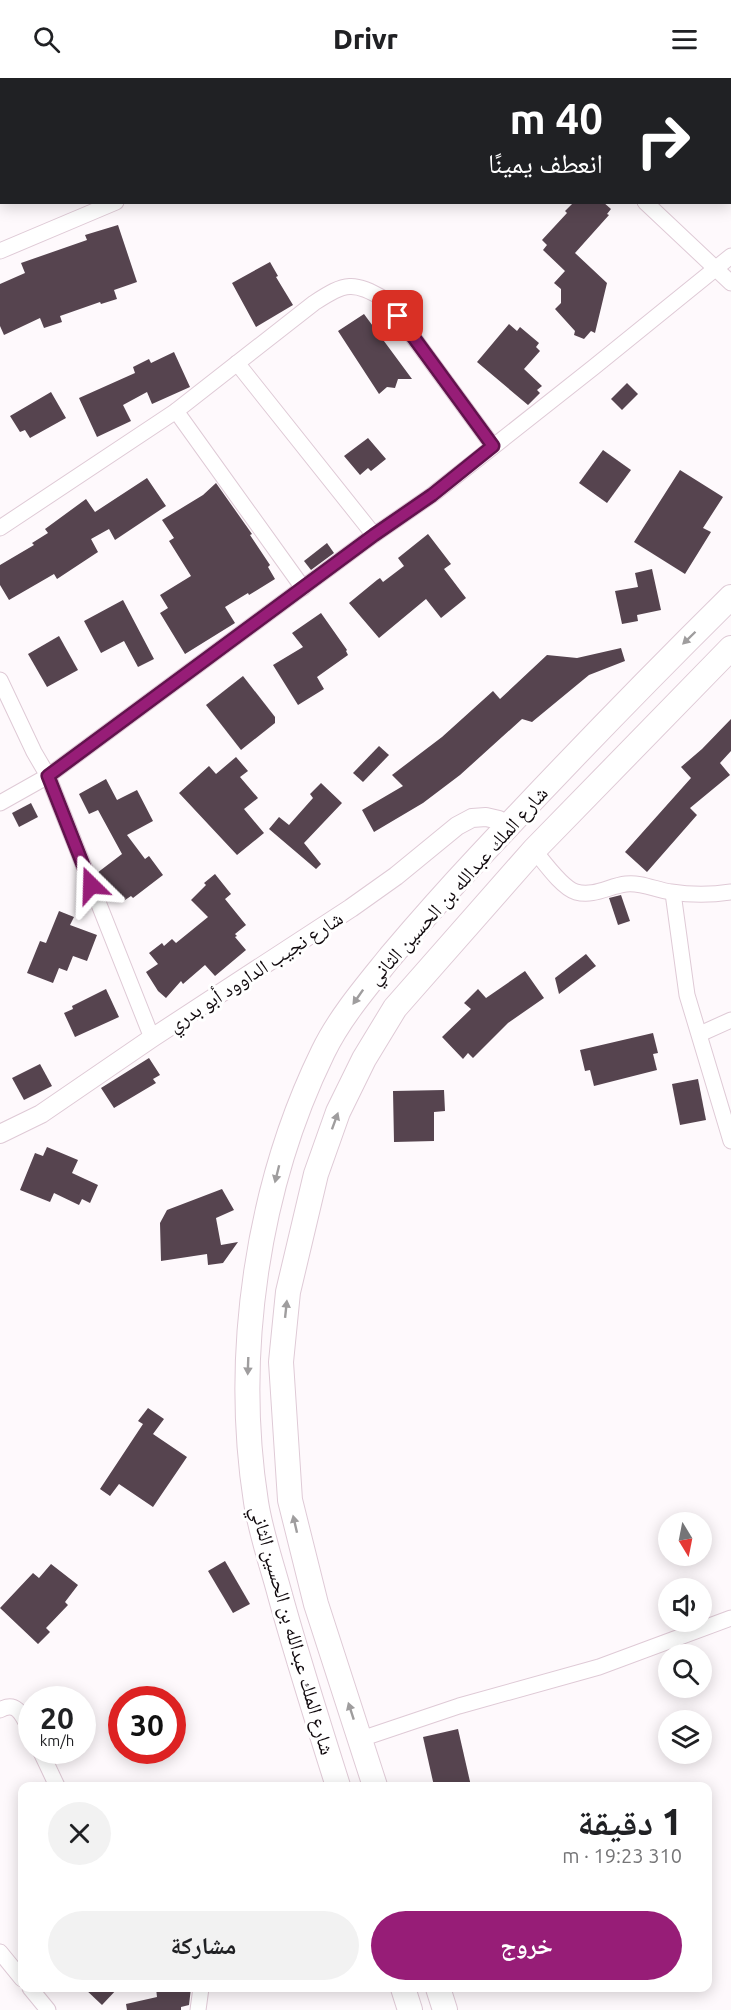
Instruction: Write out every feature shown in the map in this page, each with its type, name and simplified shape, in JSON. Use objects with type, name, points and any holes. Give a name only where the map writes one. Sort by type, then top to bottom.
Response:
[{"type":"highway","name":"شارع الملك عبدالله بن الحسين الثاني","points":[[337,1782],[303,1677],[256,1504],[251,1451],[248,1371],[253,1298],[264,1227],[279,1165],[323,1050],[359,995],[430,909],[662,665],[731,597]]},
{"type":"highway","name":"شارع الملك عبدالله بن الحسين الثاني","points":[[374,1782],[316,1604],[290,1500],[281,1362],[288,1292],[316,1174],[338,1112],[364,1059],[395,1008],[534,850],[728,655]]},
{"type":"highway","points":[[404,1992],[410,2010]]},
{"type":"highway","points":[[439,1992],[445,2010]]},
{"type":"street","points":[[0,251],[111,204]]},
{"type":"street","points":[[647,204],[731,283]]},
{"type":"street","points":[[0,803],[48,776],[374,535],[432,495],[594,368],[731,256]]},
{"type":"street","points":[[0,528],[177,411],[332,292],[347,286],[365,288],[386,300],[493,446]]},
{"type":"street","points":[[237,363],[374,535]]},
{"type":"street","points":[[177,411],[303,588]]},
{"type":"street","points":[[0,681],[48,776],[152,1038]]},
{"type":"street","name":"شارع نجيب الداوود أبو بدري","points":[[0,1134],[40,1114],[351,908],[396,876],[457,826],[472,818],[486,817],[499,820],[507,827]]},
{"type":"street","points":[[534,850],[569,889],[578,893],[590,893],[626,884],[637,884],[673,893],[731,892]]},
{"type":"street","points":[[673,893],[687,995],[731,1141]]},
{"type":"street","points":[[700,1034],[731,1020]]},
{"type":"street","points":[[361,1739],[459,1706],[598,1667],[731,1618]]},
{"type":"street","points":[[0,1710],[7,1706],[18,1709]]},
{"type":"street","points":[[46,1764],[55,1782]]},
{"type":"street","points":[[0,1952],[18,1974]]},
{"type":"street","points":[[33,1992],[48,2010]]},
{"type":"street","points":[[198,2010],[200,1992]]},
{"type":"building","points":[[572,204],[605,204],[611,209],[607,214],[609,215],[575,253],[607,283],[595,333],[591,331],[584,339],[574,335],[575,331],[555,309],[561,303],[561,289],[554,283],[565,271],[543,250],[547,245],[542,240],[567,213],[565,211]]},
{"type":"building","points":[[118,225],[137,282],[114,290],[117,299],[101,304],[100,302],[60,316],[62,322],[44,328],[40,318],[4,335],[0,326],[0,284],[25,273],[21,263],[87,240],[85,235]]},
{"type":"building","points":[[270,262],[293,305],[256,327],[232,283]]},
{"type":"building","points":[[364,314],[412,379],[398,379],[395,388],[387,387],[379,394],[338,331]]},
{"type":"building","points":[[509,324],[517,331],[520,327],[539,343],[536,347],[540,351],[524,369],[542,386],[537,390],[540,393],[528,405],[477,362]]},
{"type":"building","points":[[174,352],[190,387],[152,404],[147,392],[123,405],[131,421],[97,437],[79,398],[135,373],[133,367],[149,359],[151,363]]},
{"type":"building","points":[[627,383],[638,394],[622,410],[611,399]]},
{"type":"building","points":[[51,392],[66,418],[30,438],[25,430],[20,432],[10,416]]},
{"type":"building","points":[[368,438],[386,459],[371,471],[368,468],[360,475],[344,456]]},
{"type":"building","points":[[603,450],[631,470],[607,503],[579,483]]},
{"type":"building","points":[[680,470],[723,497],[703,528],[711,532],[685,574],[634,542]]},
{"type":"building","points":[[147,478],[166,506],[115,540],[109,529],[91,539],[98,552],[57,579],[54,574],[9,600],[0,585],[0,565],[34,545],[32,543],[48,533],[45,529],[86,499],[95,512]]},
{"type":"building","points":[[216,483],[252,534],[250,535],[270,565],[268,567],[275,579],[225,607],[235,623],[185,654],[160,613],[168,608],[160,595],[191,576],[169,541],[174,538],[162,520],[203,495]]},
{"type":"building","points":[[428,534],[451,564],[444,569],[466,598],[441,618],[426,599],[379,638],[349,603],[377,580],[380,578],[383,582],[404,566],[398,558]]},
{"type":"building","points":[[327,543],[334,553],[311,570],[304,561]]},
{"type":"building","points":[[652,569],[661,610],[637,615],[638,621],[622,624],[615,591],[638,587],[635,573]]},
{"type":"building","points":[[123,600],[154,659],[138,667],[124,641],[101,653],[84,621]]},
{"type":"building","points":[[321,613],[347,650],[348,655],[317,677],[324,689],[298,705],[273,665],[303,647],[292,633]]},
{"type":"building","points":[[59,636],[78,670],[47,687],[28,654]]},
{"type":"building","points":[[621,648],[625,661],[589,675],[532,722],[522,719],[460,775],[423,803],[374,832],[362,810],[403,786],[392,775],[442,737],[493,691],[500,699],[547,655],[577,658]]},
{"type":"building","points":[[243,676],[275,717],[275,723],[241,750],[206,705]]},
{"type":"building","points":[[731,719],[731,751],[720,763],[730,775],[690,808],[697,815],[647,872],[625,852],[691,778],[681,767]]},
{"type":"building","points":[[379,746],[389,755],[363,782],[353,773]]},
{"type":"building","points":[[236,757],[248,771],[240,777],[258,798],[244,809],[264,833],[237,855],[179,793],[209,766],[216,774]]},
{"type":"building","points":[[106,779],[117,800],[137,790],[153,821],[127,835],[145,859],[149,856],[163,875],[133,898],[131,896],[122,902],[109,884],[105,888],[97,873],[122,854],[98,810],[89,814],[79,794]]},
{"type":"building","points":[[321,783],[342,803],[304,843],[321,864],[316,869],[269,829],[279,817],[289,825],[313,798],[310,794]]},
{"type":"building","points":[[31,803],[38,817],[19,827],[12,813]]},
{"type":"building","points":[[215,874],[231,894],[225,899],[246,925],[235,934],[237,936],[235,937],[246,950],[215,976],[205,965],[183,984],[181,981],[166,998],[158,991],[146,972],[158,964],[149,953],[162,943],[164,946],[172,939],[176,943],[208,917],[191,900],[206,885],[204,883]]},
{"type":"building","points":[[621,895],[630,921],[618,925],[609,898]]},
{"type":"building","points":[[59,911],[74,917],[70,925],[97,935],[87,961],[73,956],[67,971],[59,968],[53,983],[27,973],[40,941],[46,943]]},
{"type":"building","points":[[586,954],[596,966],[559,994],[555,978]]},
{"type":"building","points":[[525,971],[544,998],[508,1023],[473,1058],[468,1053],[463,1059],[442,1037],[471,1009],[464,1003],[478,989],[486,998]]},
{"type":"building","points":[[106,989],[119,1017],[75,1037],[64,1013],[73,1009],[72,1006]]},
{"type":"building","points":[[653,1033],[658,1053],[653,1054],[657,1070],[594,1086],[590,1070],[585,1071],[580,1050]]},
{"type":"building","points":[[149,1058],[160,1075],[153,1079],[156,1083],[114,1108],[101,1088]]},
{"type":"building","points":[[40,1064],[52,1086],[24,1100],[12,1078]]},
{"type":"building","points":[[698,1079],[706,1120],[680,1125],[672,1084]]},
{"type":"building","points":[[444,1090],[445,1111],[434,1112],[434,1141],[394,1142],[393,1091]]},
{"type":"building","points":[[47,1147],[78,1160],[72,1173],[98,1185],[90,1203],[82,1199],[79,1205],[54,1193],[50,1202],[20,1190],[35,1153],[43,1156]]},
{"type":"building","points":[[222,1189],[234,1210],[216,1218],[221,1245],[238,1242],[223,1263],[208,1265],[207,1254],[161,1261],[160,1223],[167,1210]]},
{"type":"building","points":[[148,1408],[164,1419],[153,1434],[187,1457],[153,1507],[119,1484],[110,1496],[100,1489],[143,1424],[138,1421]]},
{"type":"building","points":[[225,1561],[250,1604],[233,1613],[208,1571]]},
{"type":"building","points":[[51,1564],[78,1585],[65,1602],[68,1605],[46,1628],[50,1632],[38,1644],[0,1608],[33,1573],[39,1578]]},
{"type":"building","points":[[458,1729],[470,1782],[433,1782],[423,1737]]},
{"type":"building","points":[[88,1992],[114,1992],[102,2005]]},
{"type":"building","points":[[156,1992],[191,1992],[189,2005],[181,2007],[181,2010],[127,2010],[126,2004],[157,1997]]},
{"type":"route","points":[[91,885],[48,776],[374,535],[432,495],[493,446],[398,316]]}]
